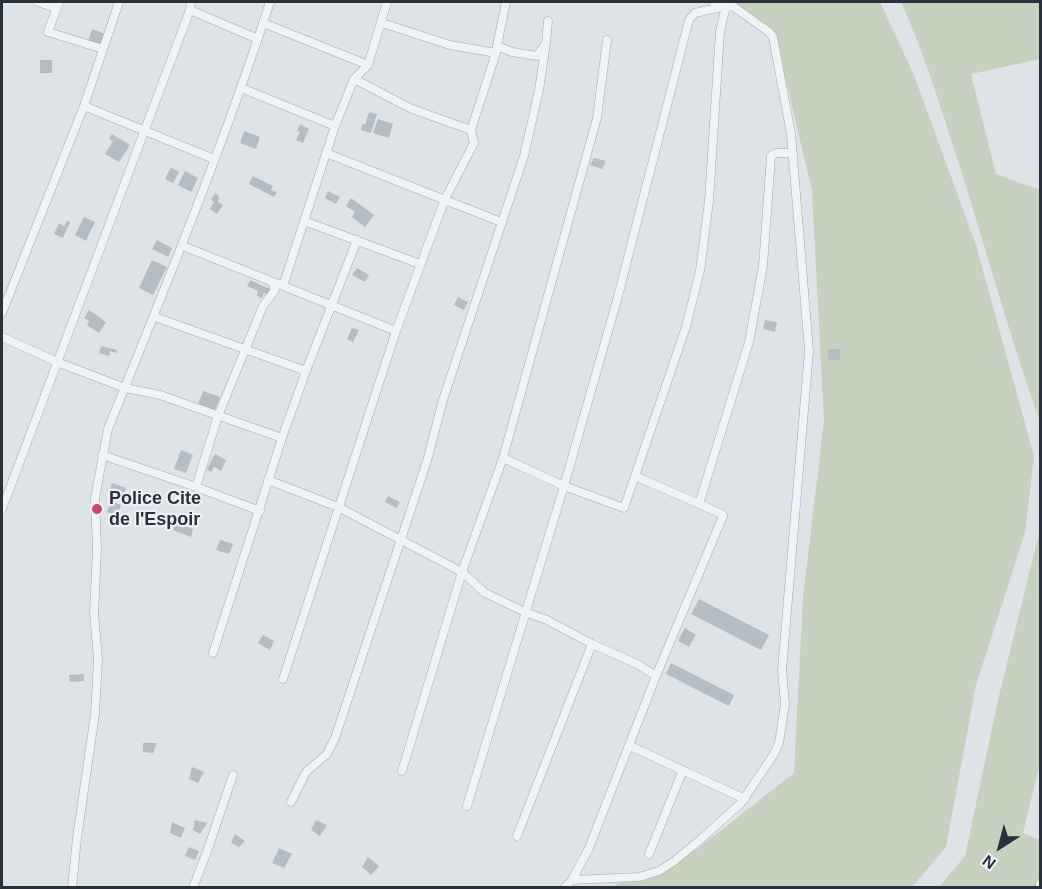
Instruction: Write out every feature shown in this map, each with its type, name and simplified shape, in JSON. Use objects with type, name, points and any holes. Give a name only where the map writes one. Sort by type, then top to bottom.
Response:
[{"type":"street","points":[[38,2],[57,5],[48,32],[103,49]]},
{"type":"street","points":[[2,313],[84,106],[120,2]]},
{"type":"street","points":[[72,888],[77,838],[96,714],[98,659],[94,613],[97,549],[95,498],[102,455],[108,429],[183,246],[270,2]]},
{"type":"street","points":[[283,286],[335,126],[354,79],[368,65],[387,2]]},
{"type":"street","points":[[283,679],[396,331],[445,199],[474,143],[471,130],[496,50],[506,2]]},
{"type":"street","points":[[572,880],[639,877],[659,871],[708,834],[745,799],[777,749],[785,704],[782,670],[809,351],[793,153],[773,37],[734,7],[714,2]]},
{"type":"street","points":[[2,509],[191,6],[258,39]]},
{"type":"street","points":[[503,458],[564,486],[623,508],[686,327],[700,270],[709,201],[720,32],[726,6]]},
{"type":"street","points":[[467,806],[564,486],[617,300],[689,20],[695,13],[726,6]]},
{"type":"street","points":[[291,802],[306,772],[320,762],[332,746],[427,461],[443,400],[524,156],[539,90],[548,21]]},
{"type":"street","points":[[263,23],[368,65]]},
{"type":"street","points":[[382,23],[450,45],[537,56],[546,43]]},
{"type":"street","points":[[402,771],[462,572],[503,458],[597,118],[607,40]]},
{"type":"street","points":[[354,79],[412,109],[471,130]]},
{"type":"street","points":[[241,88],[335,126]]},
{"type":"street","points":[[84,106],[214,159]]},
{"type":"street","points":[[326,153],[501,222]]},
{"type":"street","points":[[699,504],[749,342],[763,266],[771,156],[776,153],[793,153]]},
{"type":"street","points":[[304,221],[420,264]]},
{"type":"street","points":[[213,653],[282,438],[357,240]]},
{"type":"street","points":[[183,246],[396,331]]},
{"type":"street","points":[[196,487],[218,416],[263,306],[275,290],[272,282]]},
{"type":"street","points":[[155,316],[306,371]]},
{"type":"street","points":[[2,337],[57,362],[125,388],[160,395],[282,438]]},
{"type":"street","points":[[102,455],[260,511]]},
{"type":"street","points":[[564,888],[572,880],[589,848],[656,676],[723,516],[635,476]]},
{"type":"street","points":[[268,480],[338,507],[462,572],[485,593],[547,620],[637,664],[656,676]]},
{"type":"street","points":[[517,836],[592,644]]},
{"type":"street","points":[[630,746],[745,799]]},
{"type":"street","points":[[649,854],[683,770]]},
{"type":"street","points":[[193,888],[234,775]]},
{"type":"green space","points":[[729,2],[880,2],[914,75],[976,245],[1034,456],[1025,533],[976,685],[946,847],[912,887],[609,888],[696,850],[794,773],[803,597],[824,421],[812,191],[775,34]]},
{"type":"green space","points":[[901,2],[1040,2],[1040,59],[971,74],[996,174],[1040,190],[1040,422],[960,166],[921,49]]},
{"type":"green space","points":[[1040,529],[1040,763],[1023,833],[1040,840],[1040,887],[938,888],[965,856],[998,700]]},
{"type":"building","points":[[92,29],[106,34],[102,46],[88,41]]},
{"type":"building","points":[[40,60],[52,60],[52,73],[40,73]]},
{"type":"building","points":[[369,112],[377,114],[371,133],[361,130]]},
{"type":"building","points":[[378,119],[393,124],[389,138],[373,133]]},
{"type":"building","points":[[300,124],[309,129],[303,143],[296,140],[300,132],[297,131]]},
{"type":"building","points":[[244,131],[260,137],[256,149],[240,143]]},
{"type":"building","points":[[112,134],[130,145],[119,162],[105,154],[113,141],[109,139]]},
{"type":"building","points":[[594,158],[606,161],[602,169],[590,165]]},
{"type":"building","points":[[171,167],[179,172],[173,183],[165,179]]},
{"type":"building","points":[[185,171],[198,178],[191,192],[178,185]]},
{"type":"building","points":[[253,176],[273,186],[271,190],[277,192],[274,197],[249,184]]},
{"type":"building","points":[[328,191],[340,197],[336,204],[325,198]]},
{"type":"building","points":[[215,193],[219,196],[218,202],[223,205],[217,214],[210,209]]},
{"type":"building","points":[[351,198],[374,215],[365,227],[352,217],[355,212],[346,206]]},
{"type":"building","points":[[84,217],[95,222],[86,241],[75,235]]},
{"type":"building","points":[[67,221],[70,222],[63,238],[54,234],[59,223],[64,226]]},
{"type":"building","points":[[157,240],[172,248],[168,257],[152,249]]},
{"type":"building","points":[[152,260],[167,267],[153,295],[139,288]]},
{"type":"building","points":[[357,268],[369,275],[365,282],[352,275]]},
{"type":"building","points":[[250,280],[272,290],[269,296],[264,293],[262,298],[257,296],[258,291],[247,286]]},
{"type":"building","points":[[458,297],[468,302],[464,310],[454,305]]},
{"type":"building","points":[[89,310],[106,322],[99,333],[87,325],[89,321],[84,318]]},
{"type":"building","points":[[765,320],[777,322],[775,332],[763,329]]},
{"type":"building","points":[[352,328],[359,330],[353,342],[347,339]]},
{"type":"building","points":[[101,346],[117,350],[116,353],[110,351],[109,356],[99,353]]},
{"type":"building","points":[[828,349],[840,349],[840,360],[828,360]]},
{"type":"building","points":[[203,391],[220,397],[215,410],[198,404]]},
{"type":"building","points":[[181,450],[193,455],[186,473],[174,469]]},
{"type":"building","points":[[215,454],[226,460],[221,471],[214,467],[211,472],[207,469]]},
{"type":"building","points":[[112,483],[126,488],[123,497],[109,492]]},
{"type":"building","points":[[140,494],[152,497],[150,505],[138,501]]},
{"type":"building","points":[[388,496],[400,502],[396,508],[385,502]]},
{"type":"building","points":[[111,501],[121,505],[117,516],[107,512]]},
{"type":"building","points":[[152,513],[162,516],[160,525],[150,521]]},
{"type":"building","points":[[176,523],[193,529],[191,537],[173,530]]},
{"type":"building","points":[[220,540],[233,544],[229,554],[216,550]]},
{"type":"building","points":[[699,599],[769,635],[761,650],[691,614]]},
{"type":"building","points":[[685,628],[696,635],[689,647],[678,641]]},
{"type":"building","points":[[263,635],[274,641],[270,650],[258,643]]},
{"type":"building","points":[[671,663],[734,695],[729,706],[666,674]]},
{"type":"building","points":[[84,674],[84,681],[70,682],[69,675]]},
{"type":"building","points":[[143,743],[157,743],[153,753],[143,752]]},
{"type":"building","points":[[192,767],[204,772],[198,783],[189,779]]},
{"type":"building","points":[[195,820],[207,823],[200,834],[193,830]]},
{"type":"building","points":[[316,820],[327,825],[320,836],[311,830]]},
{"type":"building","points":[[172,822],[185,828],[181,838],[170,833]]},
{"type":"building","points":[[235,834],[245,841],[239,847],[231,843]]},
{"type":"building","points":[[189,847],[199,851],[195,860],[185,856]]},
{"type":"building","points":[[279,848],[292,854],[284,868],[272,863]]},
{"type":"building","points":[[368,857],[379,866],[371,875],[362,867]]},
{"type":"place","name":"Police Cite de l'Espoir","points":[[97,509]]}]
